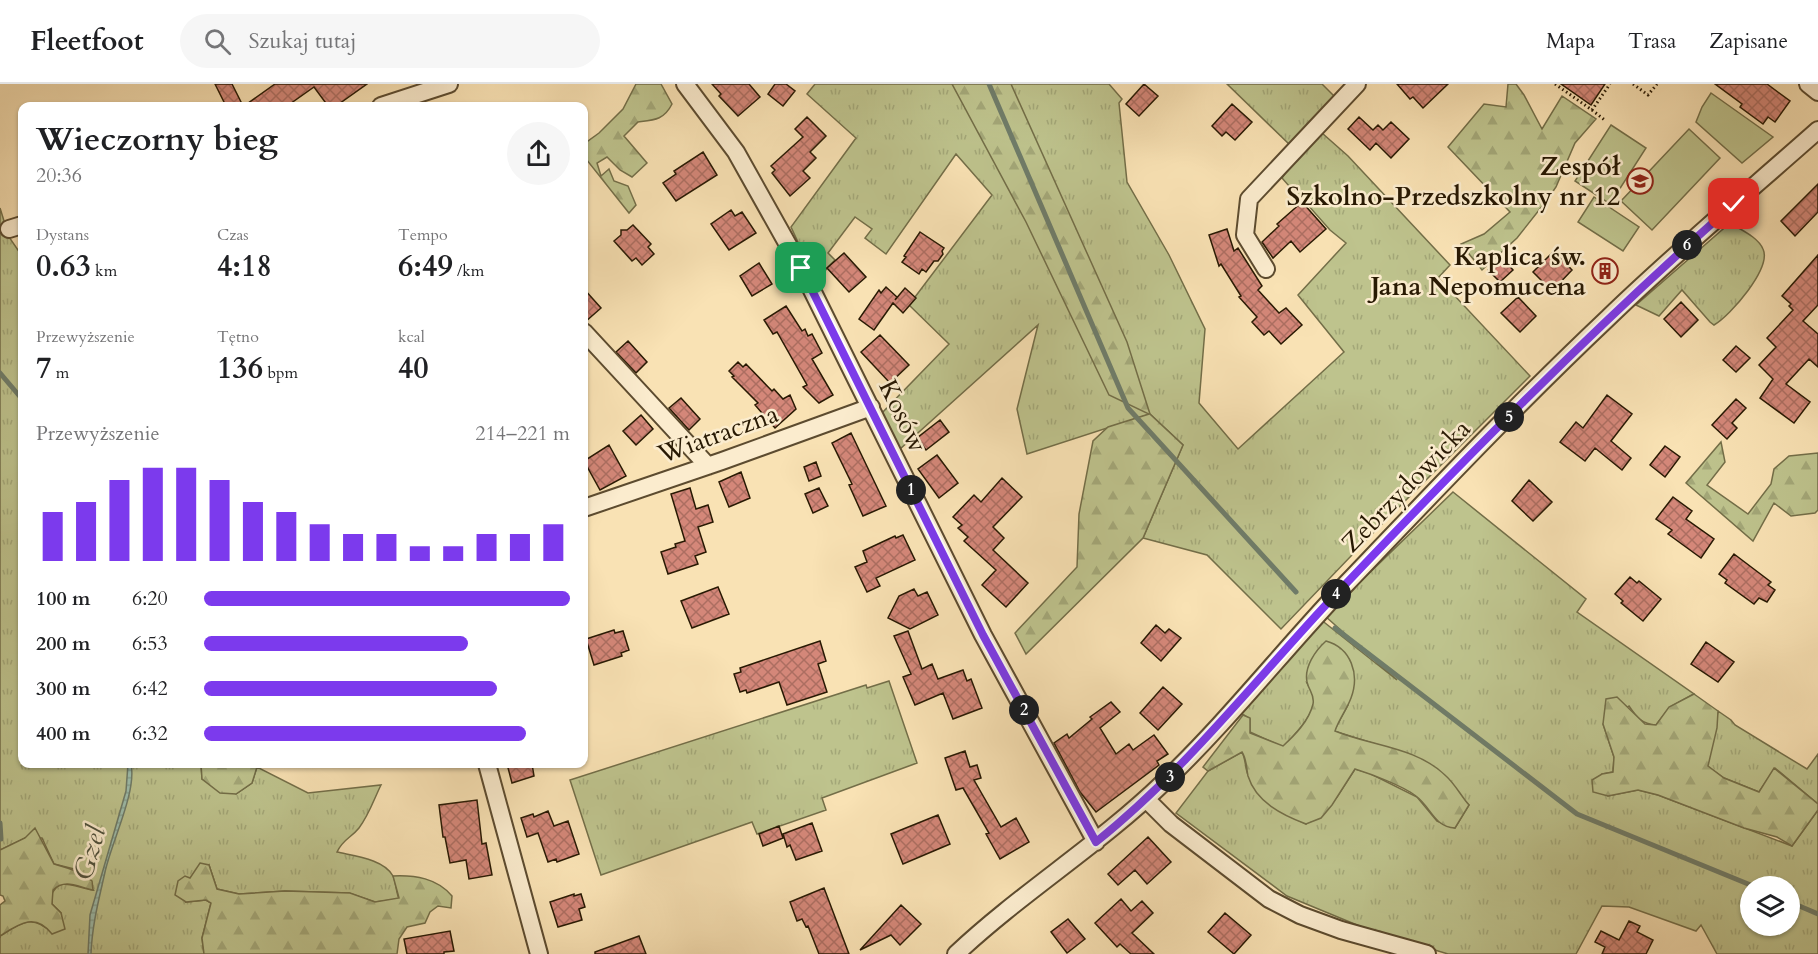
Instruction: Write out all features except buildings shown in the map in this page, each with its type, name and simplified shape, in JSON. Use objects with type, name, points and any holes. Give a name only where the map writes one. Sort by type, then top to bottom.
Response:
[{"type":"street","points":[[393,102],[449,84]]},
{"type":"street","name":"Kosów","points":[[685,84],[736,152],[801,268],[983,635],[1096,842]]},
{"type":"street","points":[[1266,269],[1245,235],[1249,199],[1357,84]]},
{"type":"street","points":[[1808,84],[1818,92]]},
{"type":"street","name":"Zebrzydowicka","points":[[956,954],[1146,799],[1201,745],[1348,582],[1560,364],[1633,293],[1818,130]]},
{"type":"street","points":[[588,336],[708,466]]},
{"type":"street","name":"Wiatraczna","points":[[588,507],[870,407]]},
{"type":"street","points":[[488,768],[539,954]]},
{"type":"street","points":[[1146,799],[1171,824],[1280,904],[1300,915],[1341,930],[1427,954]]},
{"type":"path","points":[[1555,84],[1606,121]]},
{"type":"path","points":[[1592,110],[1610,84]]},
{"type":"path","points":[[1633,84],[1648,95],[1657,84]]},
{"type":"green space","points":[[636,84],[661,84],[672,104],[662,116],[654,120],[638,122],[624,136],[647,163],[632,177],[620,170],[607,157],[597,163],[601,176],[609,169],[614,181],[628,186],[636,205],[629,213],[588,162],[588,141],[623,109]]},
{"type":"green space","points":[[815,84],[1109,84],[1122,99],[1119,103],[1127,182],[1169,255],[1205,329],[1199,403],[1238,449],[1344,352],[1298,295],[1346,243],[1330,230],[1282,178],[1322,133],[1348,156],[1450,265],[1438,278],[1530,376],[1281,629],[1207,555],[1143,538],[1183,445],[1150,414],[1027,454],[1017,409],[1038,325],[900,449],[882,413],[949,344],[909,305],[992,195],[956,154],[886,254],[865,238],[872,229],[855,217],[828,253],[835,260],[817,283],[791,227],[856,138],[807,94]]},
{"type":"green space","points":[[952,84],[1011,84],[1127,342],[1150,414],[1183,445],[1143,538],[1026,654],[1015,633],[1077,567],[1079,514],[1093,441],[1108,427],[1149,414],[1109,395],[1026,222]]},
{"type":"green space","points":[[1227,84],[1322,84],[1338,100],[1291,146]]},
{"type":"green space","points":[[1508,84],[1516,84],[1542,129],[1562,96],[1596,119],[1575,143],[1556,187],[1547,200],[1517,238],[1482,270],[1461,244],[1484,234],[1510,212],[1448,147],[1484,104],[1506,107]]},
{"type":"green space","points":[[1711,93],[1773,137],[1742,163],[1696,122]]},
{"type":"green space","points":[[1611,125],[1646,148],[1610,204],[1575,181]]},
{"type":"green space","points":[[1689,129],[1720,158],[1652,230],[1621,201]]},
{"type":"green space","points":[[1594,197],[1639,227],[1623,251],[1578,222]]},
{"type":"green space","points":[[0,208],[9,237],[18,250],[18,768],[201,768],[202,779],[236,794],[252,783],[257,768],[308,793],[381,785],[363,823],[337,852],[368,859],[389,870],[393,876],[399,899],[375,902],[349,893],[285,891],[239,894],[217,889],[209,865],[186,902],[206,900],[211,903],[202,938],[204,954],[0,954],[0,936],[20,924],[38,923],[52,933],[61,913],[52,904],[52,893],[59,884],[93,890],[74,869],[54,864],[42,838],[25,838],[0,850]]},
{"type":"green space","points":[[1730,223],[1749,234],[1761,245],[1764,257],[1756,279],[1748,291],[1721,320],[1714,325],[1710,322],[1682,290],[1659,316],[1636,305]]},
{"type":"green space","points":[[1721,442],[1725,462],[1707,485],[1748,514],[1771,484],[1774,469],[1789,456],[1818,453],[1818,510],[1815,513],[1791,516],[1774,503],[1753,541],[1686,483]]},
{"type":"green space","points":[[1453,492],[1586,599],[1577,612],[1694,694],[1670,707],[1656,725],[1640,720],[1629,706],[1603,724],[1614,757],[1613,772],[1602,774],[1608,796],[1638,790],[1658,795],[1792,846],[1818,810],[1818,954],[1717,954],[1701,925],[1696,931],[1629,907],[1602,906],[1576,954],[1448,954],[1369,930],[1287,896],[1176,813],[1208,771],[1242,752],[1248,775],[1265,800],[1280,811],[1306,824],[1337,797],[1355,769],[1369,773],[1417,797],[1437,821],[1455,828],[1469,805],[1407,754],[1334,731],[1348,705],[1307,683],[1314,697],[1312,710],[1283,747],[1250,732],[1250,719],[1241,713],[1320,619],[1397,680],[1325,616]]},
{"type":"green space","points":[[1326,641],[1342,649],[1354,671],[1354,689],[1335,731],[1408,753],[1434,766],[1449,779],[1469,805],[1455,828],[1448,827],[1437,820],[1421,800],[1410,792],[1355,769],[1321,818],[1306,824],[1279,812],[1257,793],[1248,776],[1242,752],[1208,771],[1203,767],[1243,715],[1250,718],[1250,733],[1283,746],[1292,737],[1305,722],[1311,710],[1313,698],[1307,682],[1307,671],[1314,654]]},
{"type":"green space","points":[[889,681],[917,763],[822,798],[826,810],[757,834],[752,822],[601,875],[570,780],[866,685],[867,688]]},
{"type":"green space","points":[[1694,694],[1718,711],[1717,728],[1708,766],[1724,778],[1759,792],[1774,768],[1818,804],[1818,810],[1792,846],[1777,837],[1744,828],[1658,795],[1638,790],[1608,796],[1593,792],[1592,780],[1602,774],[1613,772],[1614,757],[1603,724],[1606,699],[1617,697],[1645,724],[1656,725],[1669,707]]},
{"type":"green space","points":[[1718,711],[1735,725],[1807,769],[1818,754],[1818,804],[1775,768],[1759,792],[1724,778],[1707,766]]},
{"type":"green space","points":[[201,768],[257,768],[252,783],[236,794],[220,793],[202,779]]},
{"type":"green space","points":[[35,828],[54,864],[74,870],[92,881],[93,890],[67,884],[53,890],[52,904],[61,913],[65,929],[52,934],[39,923],[27,922],[0,936],[0,905],[5,901],[0,895],[0,850],[25,838]]},
{"type":"green space","points":[[200,863],[209,865],[217,889],[239,894],[285,891],[350,893],[375,902],[399,898],[393,876],[417,877],[433,881],[446,890],[452,896],[451,908],[438,906],[430,912],[425,923],[407,927],[399,939],[397,954],[204,954],[202,938],[211,903],[206,900],[186,902],[175,895],[178,881],[185,876],[190,878]]},
{"type":"shaded area","points":[[128,768],[131,768],[127,803],[108,860],[94,922],[91,954],[88,954],[90,915],[126,791]]},
{"type":"waterway","points":[[989,84],[1128,408],[1296,592]]},
{"type":"waterway","name":"Gzel","points":[[0,373],[18,394]]},
{"type":"waterway","points":[[1335,628],[1577,814],[1740,881]]},
{"type":"waterway","points":[[0,823],[1,839]]},
{"type":"waterway","points":[[1800,906],[1818,914]]},
{"type":"place","name":"Zespół Szkolno-Przedszkolny nr 12","points":[[1640,181]]},
{"type":"place","name":"Kaplica św. Jana Nepomucena","points":[[1605,271]]},
{"type":"route","points":[[801,268],[983,635],[1096,842],[1163,784],[1201,745],[1322,609],[1552,372],[1633,293],[1734,204]]}]
